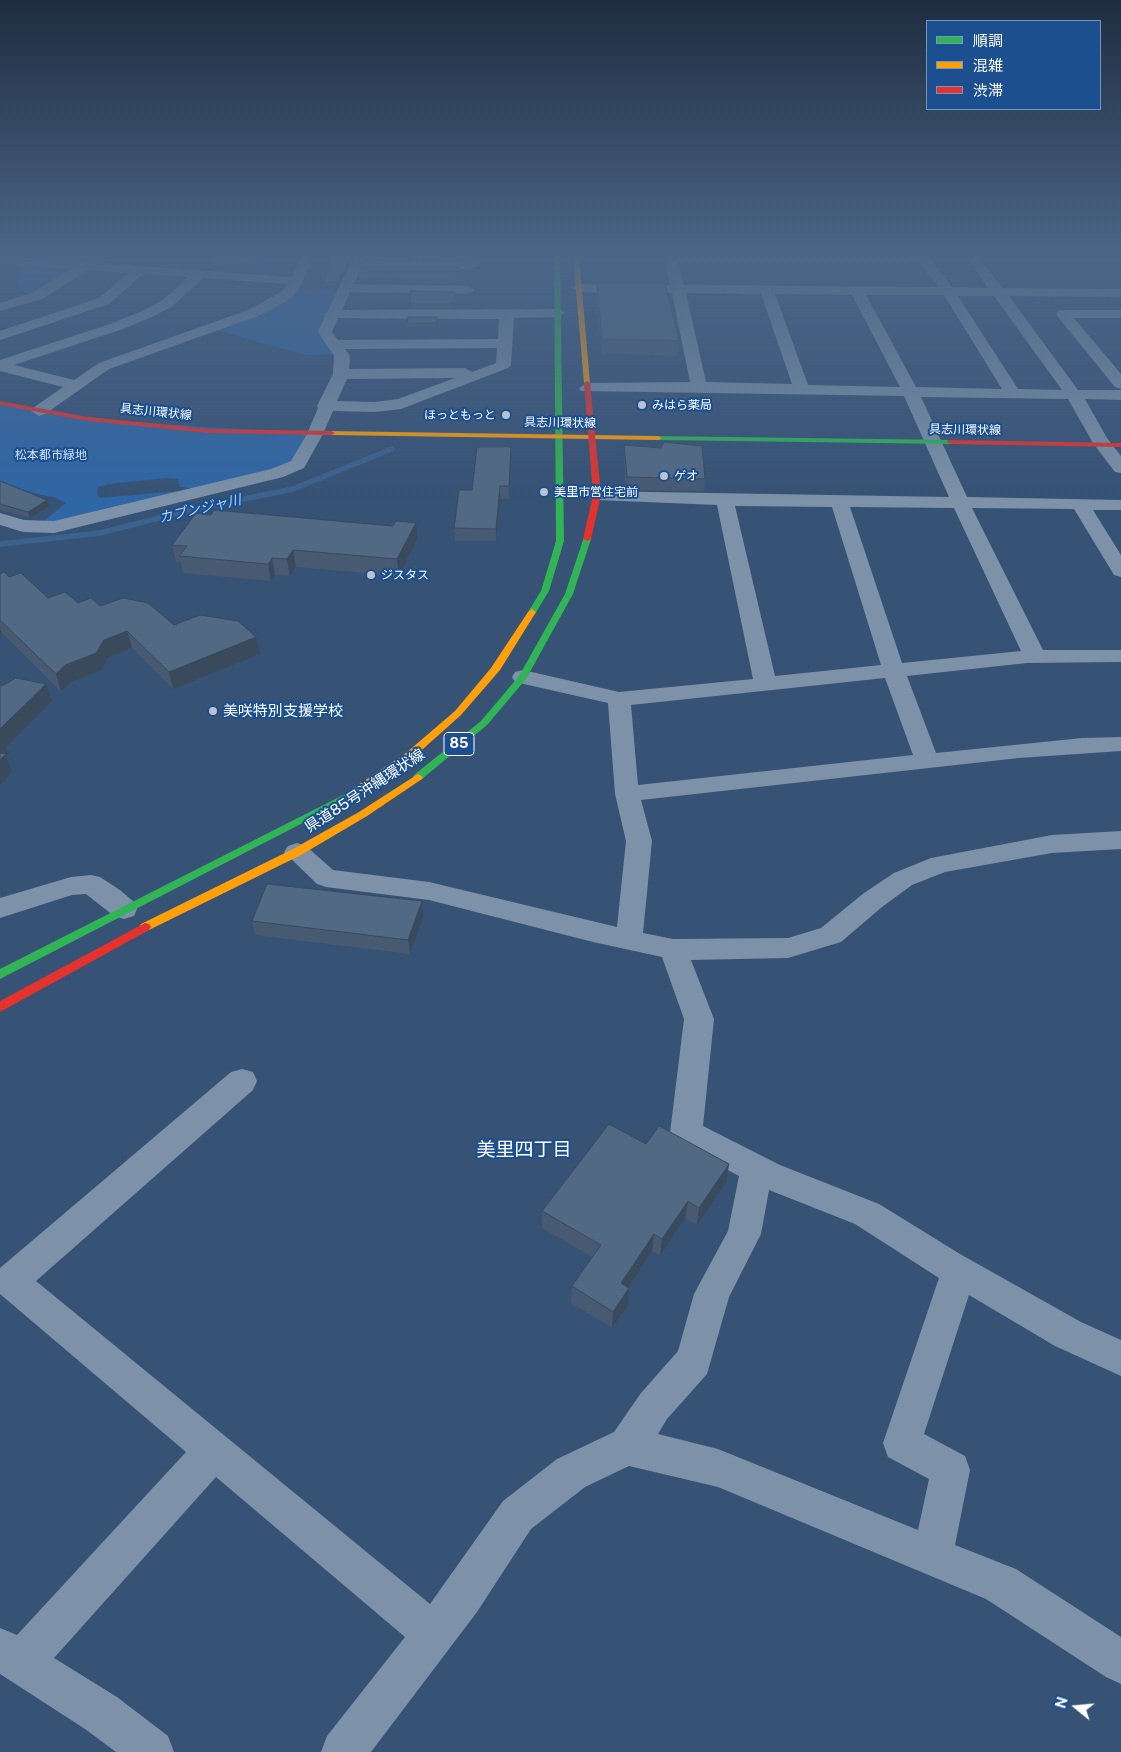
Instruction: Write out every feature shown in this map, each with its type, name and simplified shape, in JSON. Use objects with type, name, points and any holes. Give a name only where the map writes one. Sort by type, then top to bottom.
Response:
[{"type":"main road","name":"県道85号沖縄環状線","points":[[0,974],[124,908],[341,801],[410,755],[458,712],[495,670],[545,590],[560,541],[558,338]]},
{"type":"main road","name":"県道85号沖縄環状線","points":[[0,1007],[142,928],[297,852],[363,814],[433,767],[484,723],[523,677],[569,594],[586,542],[597,495],[583,338]]},
{"type":"main road","name":"具志川環状線","points":[[0,403],[88,420],[209,431],[1121,445]]},
{"type":"street","points":[[0,366],[83,338]]},
{"type":"street","points":[[147,338],[162,344]]},
{"type":"street","points":[[39,411],[104,366],[180,338]]},
{"type":"street","points":[[0,519],[22,526],[54,527],[277,473],[298,464],[315,434],[325,406],[341,374],[342,356],[329,338]]},
{"type":"street","points":[[325,406],[375,407],[401,404],[484,373],[503,365],[505,338]]},
{"type":"street","points":[[689,338],[699,387]]},
{"type":"street","points":[[784,338],[802,389]]},
{"type":"street","points":[[882,338],[935,443],[960,502],[1035,657]]},
{"type":"street","points":[[977,338],[1013,394]]},
{"type":"street","points":[[1031,338],[1074,395],[1104,445],[1121,468]]},
{"type":"street","points":[[1083,338],[1121,384]]},
{"type":"street","points":[[334,344],[504,343]]},
{"type":"street","points":[[0,366],[28,375],[76,385]]},
{"type":"street","points":[[341,374],[484,373]]},
{"type":"street","points":[[587,388],[699,387],[1121,395]]},
{"type":"street","points":[[597,495],[724,500],[1121,505]]},
{"type":"street","points":[[724,500],[765,683]]},
{"type":"street","points":[[839,501],[894,669],[927,761]]},
{"type":"street","points":[[1080,504],[1121,571]]},
{"type":"street","points":[[523,677],[619,699],[894,669],[1035,657],[1121,656]]},
{"type":"street","points":[[619,699],[628,794],[638,841],[629,940]]},
{"type":"street","points":[[628,794],[1082,745],[1121,744]]},
{"type":"street","points":[[297,852],[326,878],[429,891],[673,949],[734,950],[788,948],[831,935],[873,900],[903,879],[940,864],[1052,844],[1121,840]]},
{"type":"street","points":[[0,908],[71,886],[91,884],[124,908]]},
{"type":"street","points":[[673,949],[699,1019],[686,1133],[757,1170],[867,1214],[959,1271],[1068,1334],[1121,1358]]},
{"type":"street","points":[[242,1081],[10,1281],[434,1634]]},
{"type":"street","points":[[343,1752],[434,1634],[518,1515],[571,1473],[628,1446],[654,1406],[694,1362],[712,1294],[744,1234],[757,1170]]},
{"type":"street","points":[[933,1555],[951,1470],[902,1443],[959,1271]]},
{"type":"street","points":[[628,1446],[718,1468],[1001,1584],[1121,1662]]},
{"type":"street","points":[[152,1752],[102,1713],[10,1656],[214,1450]]},
{"type":"green space","points":[[244,338],[323,338],[333,354],[306,355]]},
{"type":"green space","name":"松本都市緑地","points":[[0,403],[88,419],[315,434],[298,464],[206,490],[181,487],[178,479],[167,478],[109,484],[98,487],[97,495],[101,498],[178,491],[183,496],[36,527],[66,503],[54,497],[37,494],[0,482]]},
{"type":"building","points":[[678,338],[679,341],[602,339]]},
{"type":"building","points":[[664,442],[702,446],[705,479],[627,477],[624,445],[661,448]]},
{"type":"building","points":[[477,447],[511,447],[509,486],[500,486],[496,529],[454,528],[459,490],[472,490]]},
{"type":"building","points":[[0,481],[47,500],[28,512],[0,504]]},
{"type":"building","points":[[214,510],[393,526],[396,521],[416,523],[397,559],[293,550],[287,559],[272,558],[268,564],[179,556],[187,546],[172,545],[196,513],[211,515]]},
{"type":"building","points":[[4,572],[9,577],[21,573],[48,598],[65,592],[78,603],[91,598],[100,606],[123,598],[148,603],[174,625],[200,615],[238,621],[256,637],[169,672],[127,631],[104,640],[96,653],[65,665],[56,674],[0,620],[0,574]]},
{"type":"building","points":[[16,678],[46,684],[0,729],[0,685],[2,686]]},
{"type":"building","points":[[0,753],[6,754],[0,760]]},
{"type":"building","points":[[267,884],[422,901],[408,940],[252,921]]},
{"type":"building","points":[[609,1124],[646,1144],[659,1126],[729,1164],[699,1208],[688,1201],[662,1239],[654,1234],[621,1283],[629,1288],[613,1312],[572,1286],[601,1245],[542,1211]]},
{"type":"waterway","name":"カブンジャ川","points":[[0,544],[100,533],[190,510],[293,489],[392,449]]},
{"type":"traffic: fast","points":[[532,612],[545,591],[560,541],[558,338]]},
{"type":"traffic: fast","points":[[658,438],[951,442]]},
{"type":"traffic: fast","points":[[418,777],[484,723],[523,677],[569,594],[587,539]]},
{"type":"traffic: fast","points":[[0,974],[353,793]]},
{"type":"traffic: slow","points":[[583,338],[587,383]]},
{"type":"traffic: slow","points":[[331,433],[658,438]]},
{"type":"traffic: slow","points":[[353,793],[410,755],[458,713],[495,670],[532,612]]},
{"type":"traffic: slow","points":[[145,927],[297,852],[363,814],[418,777]]},
{"type":"traffic: jam","points":[[587,383],[597,495],[587,539]]},
{"type":"traffic: jam","points":[[0,403],[88,419],[209,431],[331,433]]},
{"type":"traffic: jam","points":[[951,442],[1121,445]]},
{"type":"traffic: jam","points":[[0,1007],[145,927]]},
{"type":"place","name":"みはら薬局","points":[[642,405]]},
{"type":"place","name":"ほっともっと","points":[[506,415]]},
{"type":"place","name":"ゲオ","points":[[664,476]]},
{"type":"place","name":"美里市営住宅前","points":[[544,492]]},
{"type":"place","name":"ジスタス","points":[[371,575]]},
{"type":"place","name":"美咲特別支援学校","points":[[213,711]]},
{"type":"district","name":"美里四丁目","points":[[524,1150]]}]
